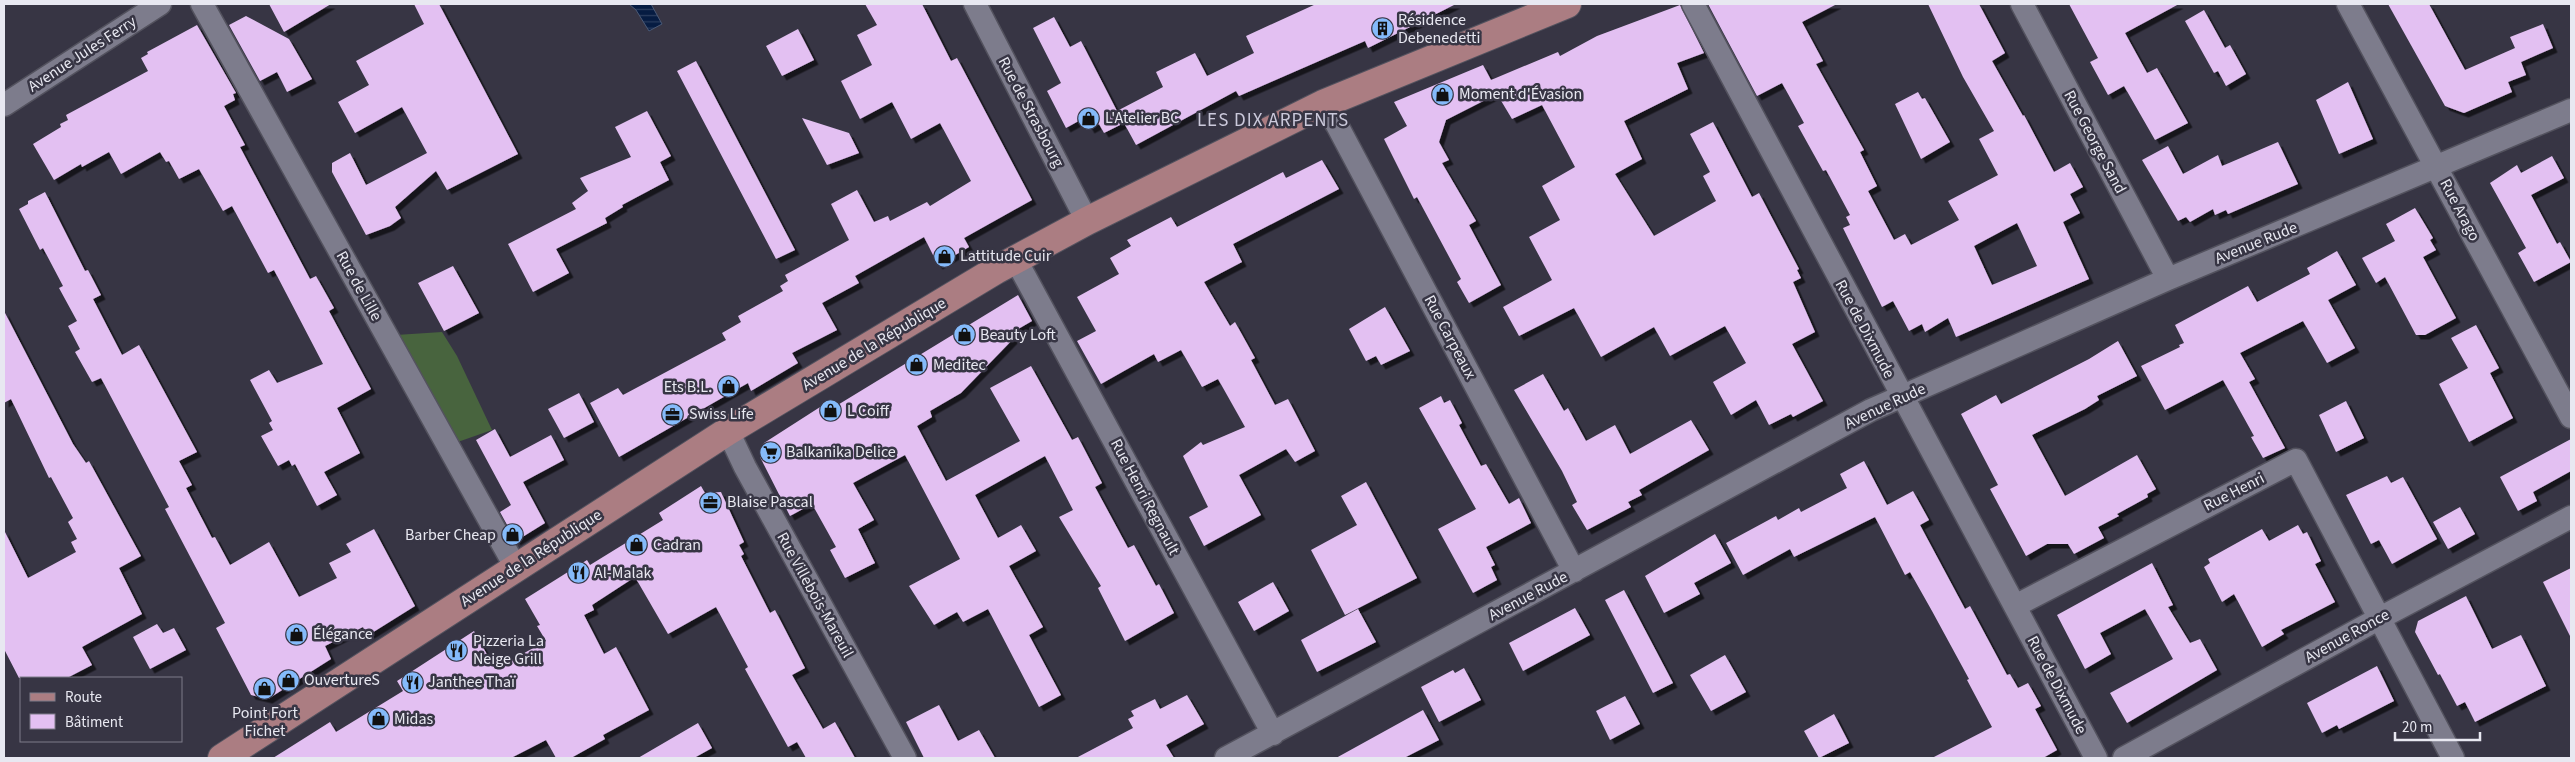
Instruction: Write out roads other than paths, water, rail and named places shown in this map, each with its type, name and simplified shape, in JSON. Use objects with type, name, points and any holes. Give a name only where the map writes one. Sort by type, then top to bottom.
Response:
[{"type":"main road","name":"Avenue de la République","points":[[222,758],[728,431],[1016,260],[1087,221],[1323,104],[1567,4]]},
{"type":"street","name":"Avenue Jules Ferry","points":[[4,105],[160,4]]},
{"type":"street","name":"Rue de Lille","points":[[202,4],[516,568]]},
{"type":"street","name":"Rue de Strasbourg","points":[[975,4],[1087,221]]},
{"type":"street","name":"Rue de Dixmude","points":[[1693,4],[1901,398],[2096,758]]},
{"type":"street","name":"Rue George Sand","points":[[2022,4],[2168,279]]},
{"type":"street","name":"Rue Arago","points":[[2348,4],[2571,417]]},
{"type":"street","name":"Rue Carpeaux","points":[[1323,104],[1341,134],[1574,571]]},
{"type":"street","name":"Avenue Rude","points":[[1226,758],[1871,410],[2168,279],[2437,168],[2571,110]]},
{"type":"street","name":"Rue Henri Regnault","points":[[1016,260],[1273,734]]},
{"type":"street","name":"Rue Villebois-Mareuil","points":[[728,431],[745,467],[905,758]]},
{"type":"street","name":"Rue Henri","points":[[2015,606],[2296,460],[2380,618]]},
{"type":"street","name":"Avenue Ronce","points":[[2124,758],[2380,618],[2571,517]]},
{"type":"street","points":[[2380,618],[2453,758]]},
{"type":"water","points":[[629,4],[651,4],[662,24],[649,31],[636,10]]},
{"type":"place","name":"Résidence Debenedetti","points":[[1382,29]]},
{"type":"place","name":"Moment d'Évasion","points":[[1443,94]]},
{"type":"place","name":"L'Atelier BC","points":[[1089,118]]},
{"type":"place","name":"Lattitude Cuir","points":[[944,256]]},
{"type":"place","name":"Beauty Loft","points":[[964,335]]},
{"type":"place","name":"Meditec","points":[[917,365]]},
{"type":"place","name":"Ets B.L.","points":[[728,387]]},
{"type":"place","name":"L Coiff","points":[[831,411]]},
{"type":"place","name":"Swiss Life","points":[[673,414]]},
{"type":"place","name":"Balkanika Delice","points":[[770,452]]},
{"type":"place","name":"Blaise Pascal","points":[[711,502]]},
{"type":"place","name":"Barber Cheap","points":[[512,535]]},
{"type":"place","name":"Cadran","points":[[637,545]]},
{"type":"place","name":"Al-Malak","points":[[578,573]]},
{"type":"place","name":"Élégance","points":[[297,634]]},
{"type":"place","name":"Pizzeria La Neige Grill","points":[[457,650]]},
{"type":"place","name":"OuvertureS","points":[[288,680]]},
{"type":"place","name":"Janthee Thaï","points":[[412,682]]},
{"type":"place","name":"Point Fort Fichet","points":[[265,689]]},
{"type":"place","name":"Midas","points":[[378,719]]},
{"type":"district","name":"LES DIX ARPENTS","points":[[1273,120]]}]
